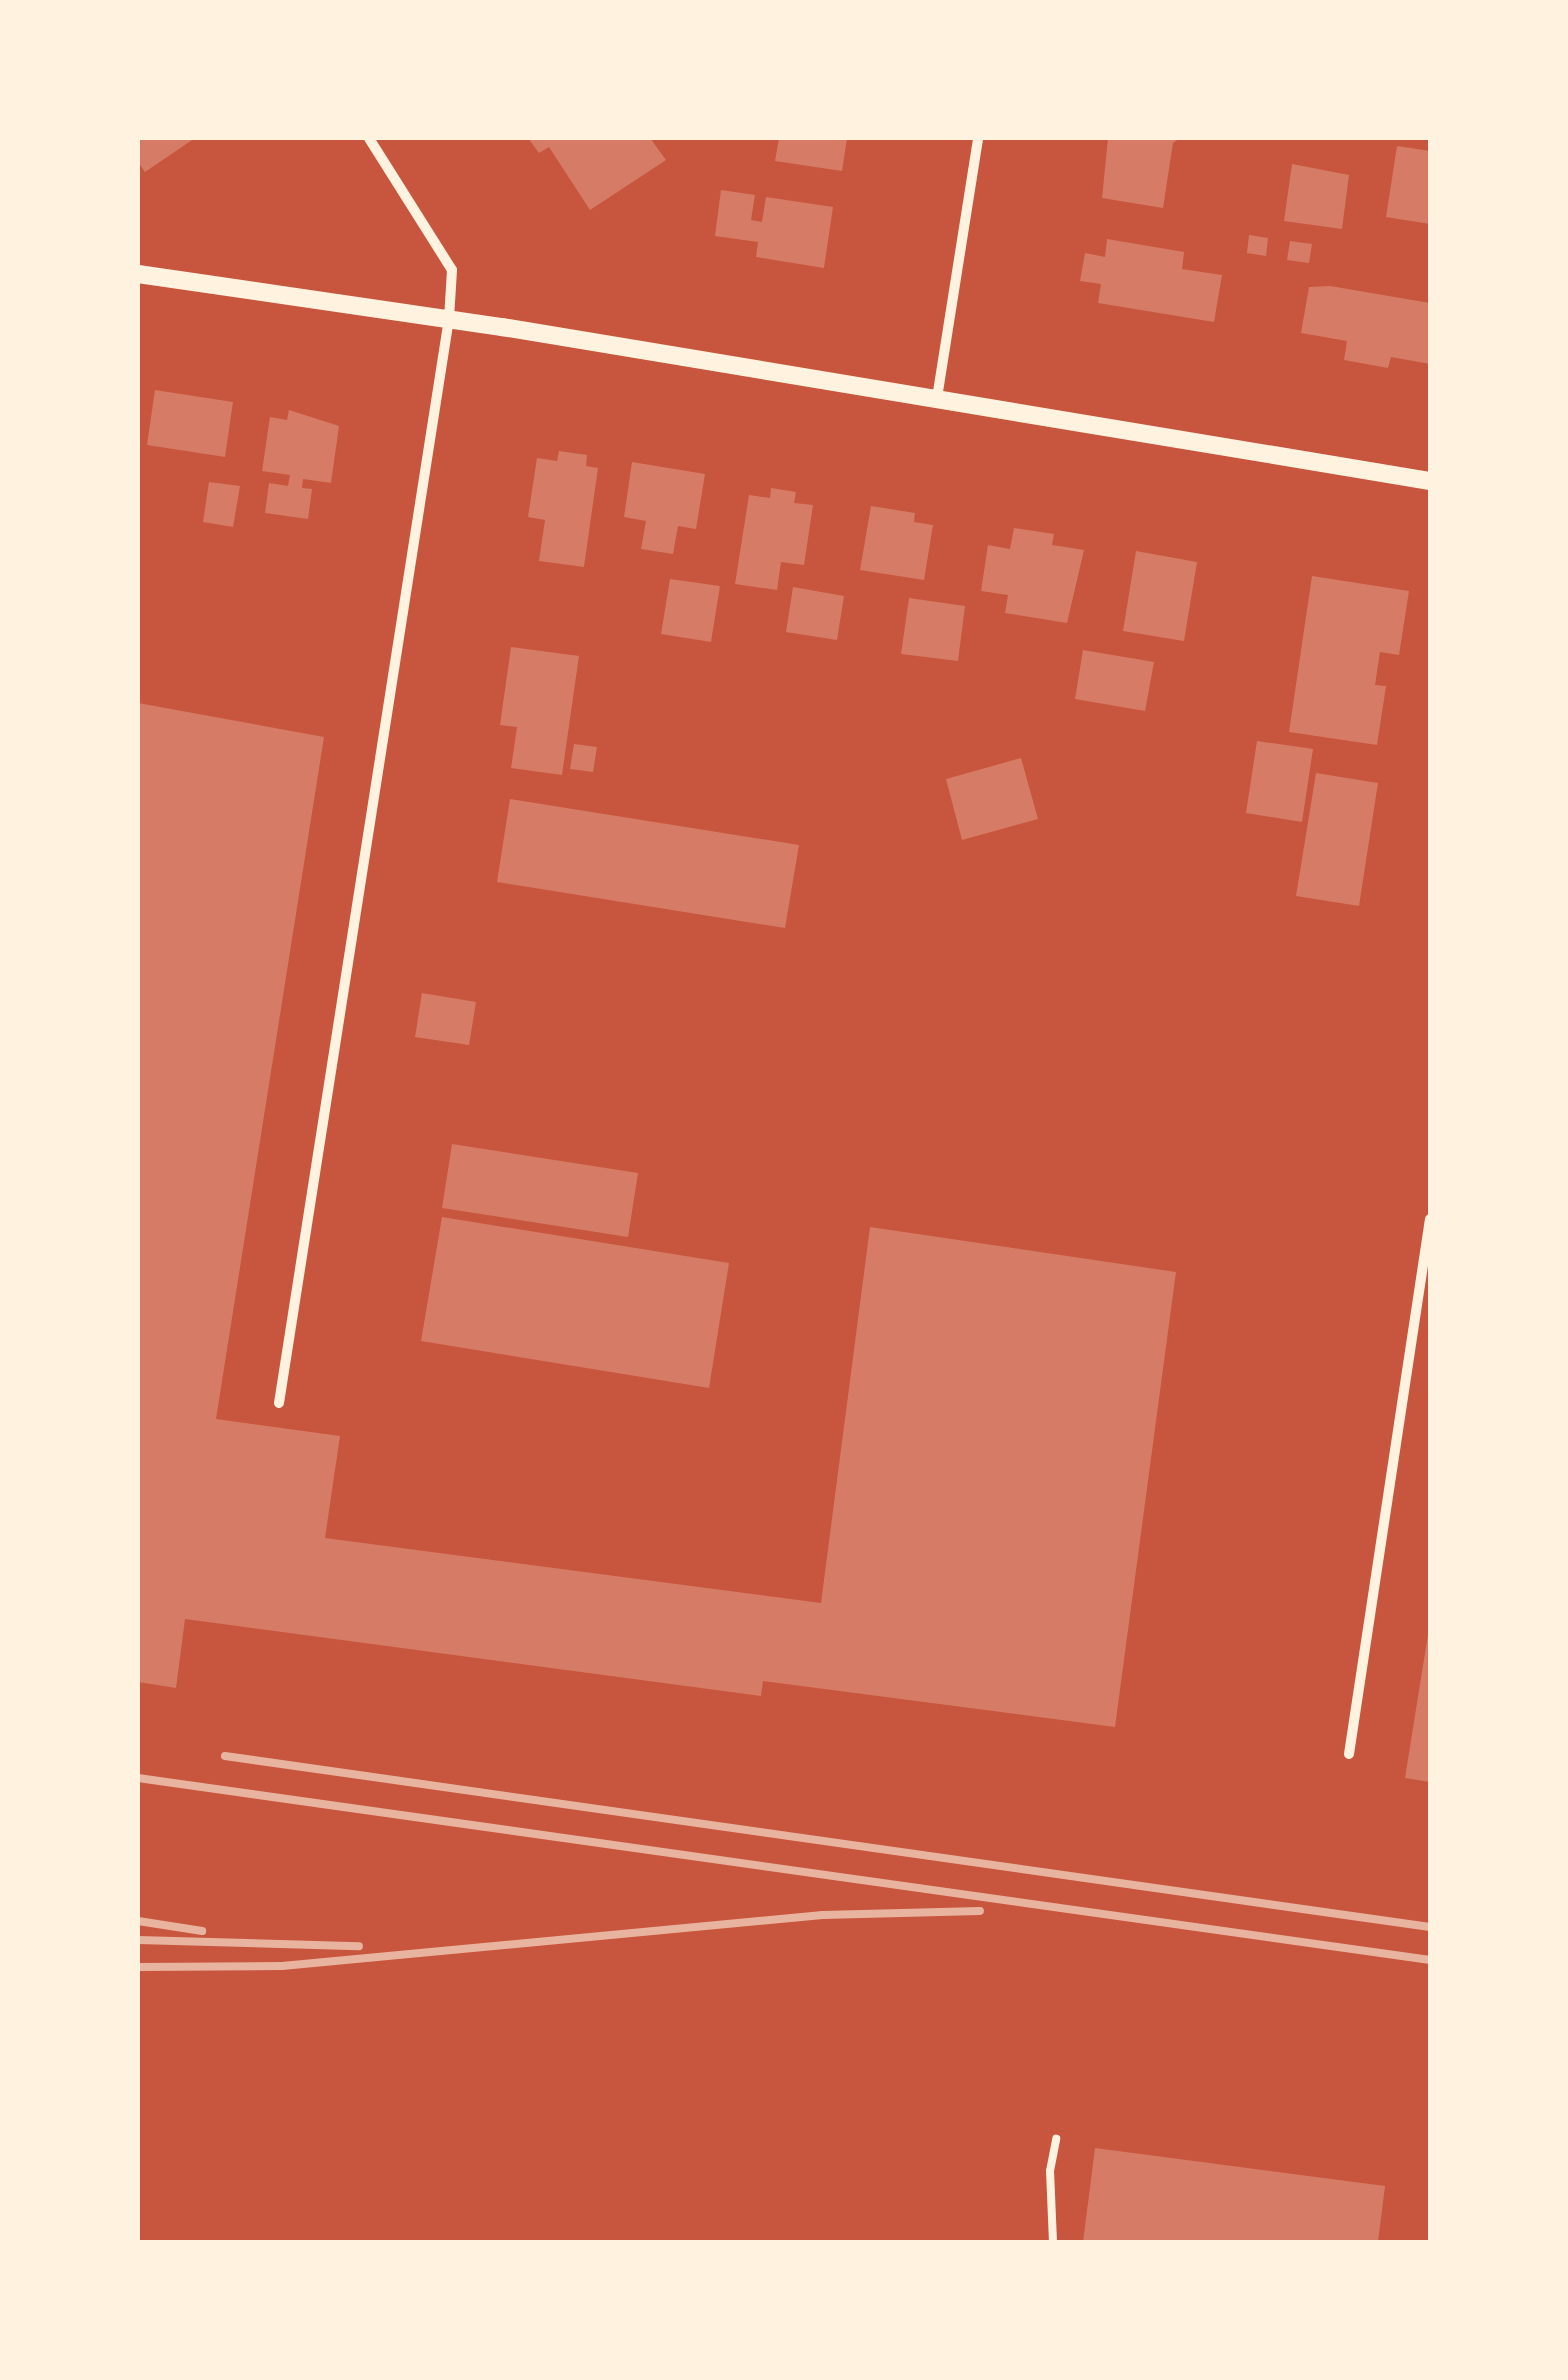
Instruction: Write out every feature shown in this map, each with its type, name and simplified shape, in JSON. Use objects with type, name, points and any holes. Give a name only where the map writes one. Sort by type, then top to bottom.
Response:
[{"type":"street","points":[[279,1404],[449,319],[452,270],[369,138]]},
{"type":"street","points":[[937,398],[978,138]]},
{"type":"street","points":[[138,274],[449,319],[1430,481]]},
{"type":"street","points":[[1349,1754],[1430,1219]]},
{"type":"lane","points":[[1053,2242],[1050,2171],[1056,2139]]},
{"type":"building","points":[[138,138],[195,138],[145,172],[138,162]]},
{"type":"building","points":[[528,138],[650,138],[666,160],[590,210],[549,147],[539,153]]},
{"type":"building","points":[[779,138],[847,138],[842,171],[775,161]]},
{"type":"building","points":[[1108,138],[1180,138],[1173,143],[1163,208],[1102,198]]},
{"type":"building","points":[[1397,146],[1430,151],[1430,224],[1386,217]]},
{"type":"building","points":[[1292,164],[1349,175],[1342,229],[1284,221]]},
{"type":"building","points":[[721,190],[755,195],[751,220],[762,222],[766,197],[833,207],[824,268],[756,257],[758,242],[715,236]]},
{"type":"building","points":[[1249,235],[1268,238],[1266,256],[1247,253]]},
{"type":"building","points":[[1107,239],[1184,252],[1182,269],[1222,275],[1214,322],[1098,303],[1101,284],[1080,281],[1085,253],[1105,257]]},
{"type":"building","points":[[1290,241],[1312,244],[1309,263],[1287,260]]},
{"type":"building","points":[[1330,286],[1430,303],[1430,364],[1391,357],[1388,368],[1344,360],[1347,341],[1301,333],[1309,287]]},
{"type":"building","points":[[155,390],[233,402],[225,457],[147,445]]},
{"type":"building","points":[[289,410],[339,426],[331,483],[303,479],[302,488],[312,489],[308,519],[265,513],[269,483],[288,486],[290,475],[262,471],[270,417],[287,420]]},
{"type":"building","points":[[559,451],[587,455],[586,466],[598,468],[584,567],[539,561],[545,520],[528,517],[537,458],[557,461]]},
{"type":"building","points":[[632,462],[705,474],[696,529],[678,526],[673,554],[641,549],[646,521],[624,517]]},
{"type":"building","points":[[209,482],[240,486],[233,527],[203,522]]},
{"type":"building","points":[[771,488],[796,492],[794,503],[813,505],[804,565],[781,562],[777,590],[735,584],[749,495],[770,498]]},
{"type":"building","points":[[871,506],[915,513],[914,522],[933,525],[924,580],[860,570]]},
{"type":"building","points":[[1014,528],[1054,534],[1052,545],[1084,550],[1067,623],[1005,613],[1008,595],[981,591],[988,545],[1010,549]]},
{"type":"building","points":[[1136,551],[1197,562],[1184,641],[1123,631]]},
{"type":"building","points":[[1312,576],[1409,591],[1399,655],[1380,652],[1375,685],[1386,686],[1377,745],[1289,732]]},
{"type":"building","points":[[670,579],[720,586],[711,642],[661,634]]},
{"type":"building","points":[[793,587],[844,596],[837,640],[786,632]]},
{"type":"building","points":[[909,598],[965,606],[958,661],[901,654]]},
{"type":"building","points":[[511,647],[579,656],[562,775],[511,768],[517,727],[500,725]]},
{"type":"building","points":[[1083,650],[1154,662],[1145,711],[1075,699]]},
{"type":"building","points":[[138,703],[324,737],[216,1419],[340,1436],[325,1538],[821,1603],[870,1227],[1176,1272],[1115,1727],[763,1681],[761,1696],[185,1619],[176,1688],[138,1682]]},
{"type":"building","points":[[1257,741],[1313,749],[1302,822],[1246,813]]},
{"type":"building","points":[[574,744],[597,747],[593,772],[570,769]]},
{"type":"building","points":[[1021,758],[1038,819],[962,840],[946,779]]},
{"type":"building","points":[[1316,773],[1378,783],[1359,906],[1296,896]]},
{"type":"building","points":[[510,799],[799,845],[785,928],[497,882]]},
{"type":"building","points":[[422,993],[476,1002],[469,1045],[415,1037]]},
{"type":"building","points":[[452,1144],[638,1173],[628,1237],[442,1208]]},
{"type":"building","points":[[442,1217],[729,1263],[709,1388],[421,1341]]},
{"type":"building","points":[[1430,1622],[1430,1782],[1405,1778]]},
{"type":"building","points":[[1095,2148],[1385,2186],[1378,2242],[1083,2242]]},
{"type":"railway","points":[[225,1756],[1430,1927]]},
{"type":"railway","points":[[138,1778],[1430,1960]]},
{"type":"railway","points":[[138,1967],[282,1966],[823,1915],[980,1911]]},
{"type":"railway","points":[[138,1921],[202,1931]]},
{"type":"railway","points":[[138,1940],[359,1946]]}]
